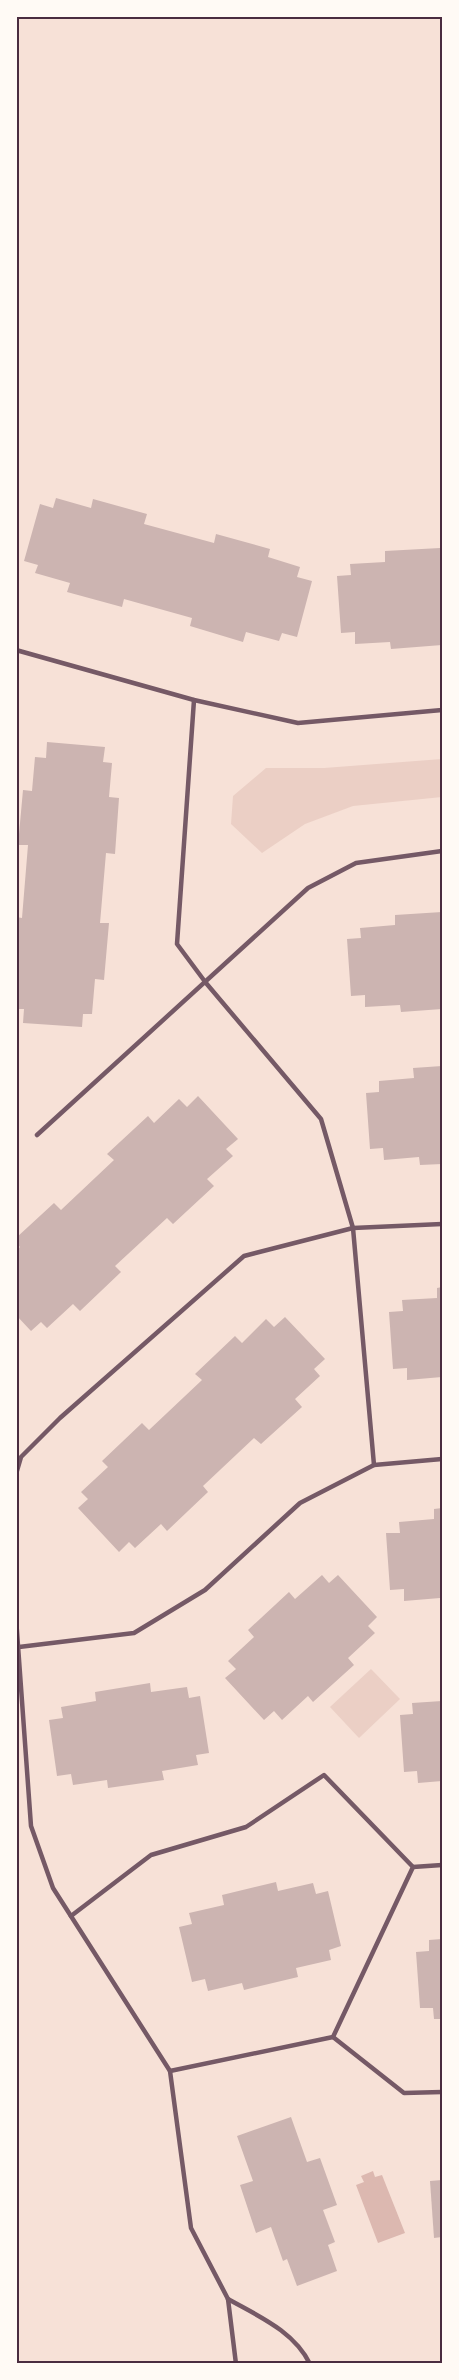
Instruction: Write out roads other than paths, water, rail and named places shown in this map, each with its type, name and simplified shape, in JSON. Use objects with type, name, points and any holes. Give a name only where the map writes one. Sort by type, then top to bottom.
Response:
[{"type":"lane","points":[[16,650],[194,700],[298,723],[442,710]]},
{"type":"lane","points":[[194,700],[177,944],[206,983],[321,1119],[353,1228],[374,1465]]},
{"type":"lane","points":[[37,1135],[308,888],[356,863],[442,851]]},
{"type":"lane","points":[[16,1474],[21,1457],[60,1418],[244,1256],[353,1228],[442,1224]]},
{"type":"lane","points":[[18,1647],[134,1633],[205,1590],[300,1503],[374,1465],[442,1459]]},
{"type":"lane","points":[[16,1618],[30,1826],[53,1888],[170,2071],[192,2228],[228,2300],[236,2364]]},
{"type":"lane","points":[[70,1916],[151,1855],[246,1827],[324,1775],[413,1867],[442,1865]]},
{"type":"lane","points":[[333,2037],[413,1867]]},
{"type":"lane","points":[[170,2071],[333,2037]]},
{"type":"lane","points":[[333,2037],[404,2093],[442,2092]]},
{"type":"lane","points":[[228,2300],[279,2328],[306,2355],[310,2364]]}]
